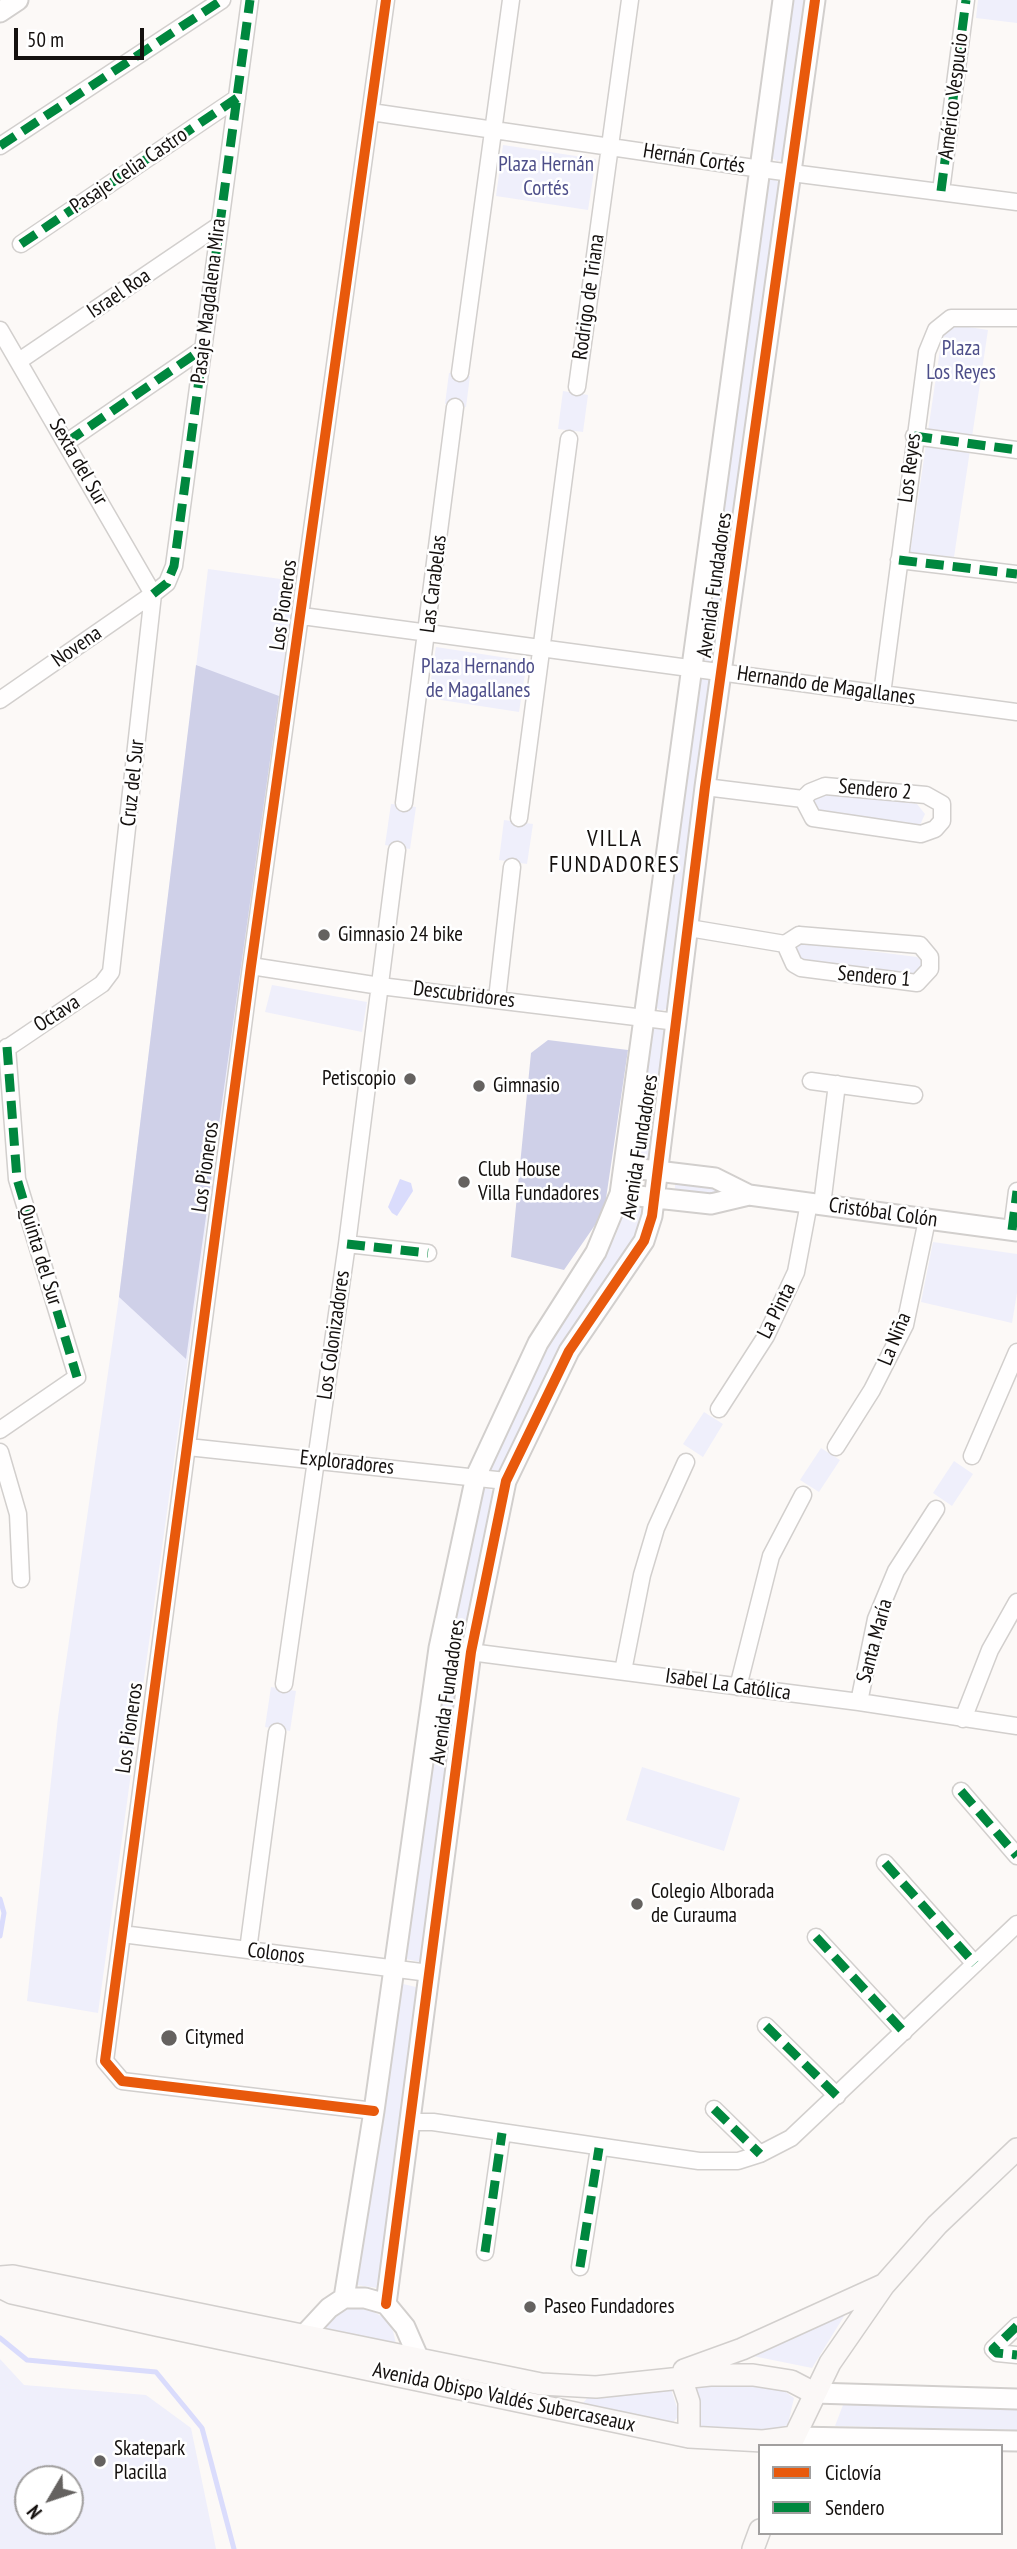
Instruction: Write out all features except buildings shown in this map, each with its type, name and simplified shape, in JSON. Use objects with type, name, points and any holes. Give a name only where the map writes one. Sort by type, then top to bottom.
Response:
[{"type":"main road","points":[[792,2441],[814,2393],[847,2336],[884,2285],[937,2225],[1017,2149]]},
{"type":"main road","name":"Avenida Obispo Valdés Subercaseaux","points":[[0,2277],[13,2276],[541,2384],[596,2387],[681,2378],[753,2375],[791,2381],[814,2393]]},
{"type":"main road","points":[[639,2384],[742,2349],[884,2285]]},
{"type":"main road","name":"Avenida Obispo Valdés Subercaseaux","points":[[0,2287],[156,2325],[689,2437],[792,2441]]},
{"type":"main road","points":[[681,2378],[689,2402],[689,2437]]},
{"type":"street","points":[[0,12],[18,0]]},
{"type":"street","points":[[0,146],[222,0]]},
{"type":"street","name":"Pasaje Magdalena Mira","points":[[153,594],[167,583],[174,566],[250,0]]},
{"type":"street","name":"Los Pioneros","points":[[374,2111],[122,2081],[105,2061],[251,966],[386,0]]},
{"type":"street","points":[[460,373],[491,129],[511,0]]},
{"type":"street","name":"Rodrigo de Triana","points":[[577,387],[630,0]]},
{"type":"street","name":"Avenida Fundadores","points":[[344,2298],[395,1969],[439,1648],[476,1476],[538,1343],[596,1252],[620,1194],[783,0]]},
{"type":"street","name":"Avenida Fundadores","points":[[386,2304],[471,1652],[506,1481],[569,1352],[644,1241],[655,1199],[705,787],[815,0]]},
{"type":"street","name":"Américo Vespucio","points":[[941,191],[966,0]]},
{"type":"street","name":"Pasaje Celia Castro","points":[[21,244],[237,98]]},
{"type":"street","name":"Hernán Cortés","points":[[371,112],[761,169],[1017,202]]},
{"type":"street","name":"Israel Roa","points":[[19,361],[218,226]]},
{"type":"street","name":"Los Reyes","points":[[882,694],[927,352],[936,330],[950,318],[1017,318]]},
{"type":"street","name":"Sexta del Sur","points":[[0,330],[153,594]]},
{"type":"street","points":[[67,442],[204,348]]},
{"type":"street","name":"Las Carabelas","points":[[404,803],[428,634],[455,407]]},
{"type":"street","points":[[915,436],[1017,450]]},
{"type":"street","points":[[519,818],[569,439]]},
{"type":"street","points":[[899,560],[1017,574]]},
{"type":"street","name":"Novena","points":[[0,700],[153,594]]},
{"type":"street","name":"Cruz del Sur","points":[[111,972],[153,594]]},
{"type":"street","name":"Hernando de Magallanes","points":[[302,616],[1017,712]]},
{"type":"street","name":"Sendero 2","points":[[825,786],[926,795],[942,804],[943,812],[936,830],[921,834],[813,818],[803,799],[810,792],[825,786]]},
{"type":"street","name":"Sendero 2","points":[[705,787],[803,799]]},
{"type":"street","points":[[380,986],[397,850]]},
{"type":"street","points":[[497,999],[512,867]]},
{"type":"street","name":"Sendero 1","points":[[689,928],[786,944]]},
{"type":"street","name":"Sendero 1","points":[[810,935],[920,945],[930,957],[930,969],[917,983],[818,971],[794,964],[786,944],[791,937],[810,935]]},
{"type":"street","name":"Descubridores","points":[[251,966],[380,986],[677,1022]]},
{"type":"street","name":"Octava","points":[[3,1050],[102,985],[111,972]]},
{"type":"street","name":"Los Colonizadores","points":[[284,1684],[347,1244],[380,986]]},
{"type":"street","name":"Quinta del Sur","points":[[0,1430],[77,1377],[17,1179],[3,1050]]},
{"type":"street","points":[[811,1081],[914,1095]]},
{"type":"street","name":"La Pinta","points":[[719,1409],[765,1336],[796,1272],[815,1204],[837,1084]]},
{"type":"street","name":"Cristóbal Colón","points":[[624,1167],[715,1178],[749,1195],[1015,1231]]},
{"type":"street","points":[[1015,1231],[1017,1191]]},
{"type":"street","name":"Cristóbal Colón","points":[[620,1194],[711,1204],[749,1195]]},
{"type":"street","name":"La Niña","points":[[835,1447],[872,1390],[905,1325],[927,1220]]},
{"type":"street","points":[[347,1244],[428,1253]]},
{"type":"street","points":[[972,1456],[1017,1352]]},
{"type":"street","name":"Exploradores","points":[[188,1447],[506,1481]]},
{"type":"street","points":[[0,1452],[18,1514],[21,1579]]},
{"type":"street","points":[[622,1671],[642,1575],[656,1528],[685,1462]]},
{"type":"street","points":[[738,1687],[771,1556],[803,1495]]},
{"type":"street","name":"Santa María","points":[[859,1702],[876,1619],[896,1571],[936,1508]]},
{"type":"street","points":[[963,1719],[990,1650],[1017,1602]]},
{"type":"street","name":"Isabel La Católica","points":[[439,1648],[859,1702],[1017,1726]]},
{"type":"street","points":[[248,1950],[277,1732]]},
{"type":"street","points":[[961,1791],[1017,1856]]},
{"type":"street","points":[[885,1863],[975,1964]]},
{"type":"street","points":[[410,2122],[433,2122],[699,2161],[738,2161],[760,2154],[791,2138],[1017,1924]]},
{"type":"street","name":"Colonos","points":[[122,1934],[429,1973]]},
{"type":"street","points":[[816,1937],[904,2032]]},
{"type":"street","points":[[766,2026],[837,2096]]},
{"type":"street","points":[[714,2109],[760,2154]]},
{"type":"street","points":[[485,2252],[502,2133]]},
{"type":"street","points":[[580,2267],[599,2148]]},
{"type":"street","points":[[303,2336],[329,2308],[344,2298],[365,2298],[386,2304],[405,2327],[419,2359]]},
{"type":"street","points":[[1017,2326],[993,2349],[997,2353],[1017,2354]]},
{"type":"street","name":"Avenida Obispo Valdés Subercaseaux","points":[[814,2393],[1017,2399]]},
{"type":"street","name":"Avenida Obispo Valdés Subercaseaux","points":[[792,2441],[1017,2441]]},
{"type":"green space","points":[[790,0],[808,0],[786,158],[777,161],[768,156]]},
{"type":"green space","points":[[978,0],[1017,0],[1017,23],[976,18]]},
{"type":"green space","name":"Plaza Hernán Cortés","points":[[503,145],[596,159],[588,210],[496,196]]},
{"type":"green space","points":[[774,179],[783,185],[718,660],[709,662],[699,657],[763,182]]},
{"type":"green space","name":"Plaza Los Reyes","points":[[956,325],[988,330],[954,557],[910,553],[941,343],[944,335]]},
{"type":"green space","points":[[449,373],[470,376],[466,407],[445,404]]},
{"type":"green space","points":[[563,391],[588,395],[583,432],[558,429]]},
{"type":"green space","points":[[208,569],[295,581],[98,2013],[27,2001],[58,1717],[119,1297]]},
{"type":"green space","name":"Plaza Hernando de Magallanes","points":[[436,647],[527,661],[519,712],[428,698]]},
{"type":"green space","points":[[706,677],[715,682],[671,1007],[661,1011],[653,1005],[697,679]]},
{"type":"green space","points":[[820,791],[917,804],[925,814],[920,825],[916,826],[817,812],[811,808],[812,796]]},
{"type":"green space","points":[[391,804],[416,807],[410,849],[385,845]]},
{"type":"green space","points":[[504,820],[533,824],[527,864],[499,860]]},
{"type":"green space","points":[[798,942],[917,957],[924,963],[925,968],[914,976],[796,959],[792,948]]},
{"type":"green space","points":[[272,985],[367,1002],[362,1032],[265,1012]]},
{"type":"green space","points":[[657,1027],[668,1030],[649,1164],[632,1161],[649,1029]]},
{"type":"green space","points":[[675,1183],[717,1188],[731,1193],[716,1195],[675,1191]]},
{"type":"green space","points":[[627,1204],[641,1205],[646,1209],[637,1239],[504,1473],[493,1473],[489,1465],[546,1339],[615,1237]]},
{"type":"green space","points":[[933,1242],[1017,1254],[1017,1293],[1012,1323],[921,1302]]},
{"type":"green space","points":[[704,1412],[723,1424],[703,1457],[683,1444]]},
{"type":"green space","points":[[821,1448],[840,1460],[819,1492],[800,1480]]},
{"type":"green space","points":[[954,1461],[973,1474],[952,1506],[933,1493]]},
{"type":"green space","points":[[488,1488],[497,1494],[467,1640],[455,1643],[448,1639],[481,1490]]},
{"type":"green space","points":[[455,1658],[466,1664],[424,1963],[402,1958],[444,1660]]},
{"type":"green space","points":[[271,1687],[296,1691],[290,1731],[265,1727]]},
{"type":"green space","points":[[642,1767],[740,1798],[724,1851],[626,1820]]},
{"type":"green space","points":[[399,1983],[420,1988],[378,2288],[356,2285]]},
{"type":"green space","points":[[854,2300],[812,2368],[748,2355]]},
{"type":"green space","points":[[364,2307],[385,2318],[393,2331],[397,2348],[323,2333],[333,2317],[345,2309]]},
{"type":"green space","points":[[0,2359],[24,2385],[146,2395],[191,2428],[216,2549],[0,2549]]},
{"type":"green space","points":[[751,2383],[779,2387],[794,2398],[788,2424],[778,2432],[696,2428],[692,2386]]},
{"type":"green space","points":[[671,2389],[678,2411],[677,2418],[670,2425],[583,2403],[589,2396]]},
{"type":"green space","points":[[843,2405],[1017,2408],[1017,2430],[835,2426]]},
{"type":"shaded area","points":[[196,665],[279,696],[186,1359],[119,1297]]},
{"type":"shaded area","points":[[548,1040],[628,1050],[604,1212],[564,1270],[511,1257],[531,1053]]},
{"type":"shaded area","points":[[400,1179],[411,1183],[413,1191],[397,1216],[388,1207]]},
{"type":"waterway","points":[[0,1899],[4,1913],[0,1936]]},
{"type":"waterway","points":[[0,2338],[27,2360],[156,2372],[202,2428],[234,2549]]},
{"type":"marked path","points":[[0,146],[222,0]]},
{"type":"marked path","points":[[153,594],[167,583],[174,566],[250,0]]},
{"type":"marked path","points":[[941,191],[966,0]]},
{"type":"marked path","points":[[21,244],[237,98]]},
{"type":"marked path","points":[[67,442],[204,348]]},
{"type":"marked path","points":[[914,436],[1017,450]]},
{"type":"marked path","points":[[899,560],[1017,574]]},
{"type":"marked path","points":[[7,1047],[17,1179],[77,1377]]},
{"type":"marked path","points":[[1012,1230],[1017,1191]]},
{"type":"marked path","points":[[347,1244],[428,1253]]},
{"type":"marked path","points":[[961,1791],[1017,1856]]},
{"type":"marked path","points":[[885,1863],[975,1964]]},
{"type":"marked path","points":[[816,1937],[904,2032]]},
{"type":"marked path","points":[[766,2026],[837,2096]]},
{"type":"marked path","points":[[714,2109],[760,2154]]},
{"type":"marked path","points":[[485,2252],[502,2133]]},
{"type":"marked path","points":[[580,2267],[599,2148]]},
{"type":"marked path","points":[[1017,2326],[993,2349],[997,2353],[1017,2355]]},
{"type":"cycle path","points":[[374,2111],[122,2081],[105,2061],[251,966],[386,0]]},
{"type":"cycle path","points":[[386,2304],[471,1652],[506,1481],[569,1351],[644,1241],[652,1216],[705,787],[815,0]]},
{"type":"place","name":"Gimnasio 24 bike","points":[[324,935]]},
{"type":"place","name":"Petiscopio","points":[[410,1079]]},
{"type":"place","name":"Gimnasio","points":[[479,1086]]},
{"type":"place","name":"Club House Villa Fundadores","points":[[464,1182]]},
{"type":"place","name":"Colegio Alborada de Curauma","points":[[637,1904]]},
{"type":"place","name":"Citymed","points":[[169,2038]]},
{"type":"place","name":"Paseo Fundadores","points":[[530,2307]]},
{"type":"place","name":"Skatepark Placilla","points":[[100,2461]]},
{"type":"district","name":"VILLA FUNDADORES","points":[[615,852]]}]
